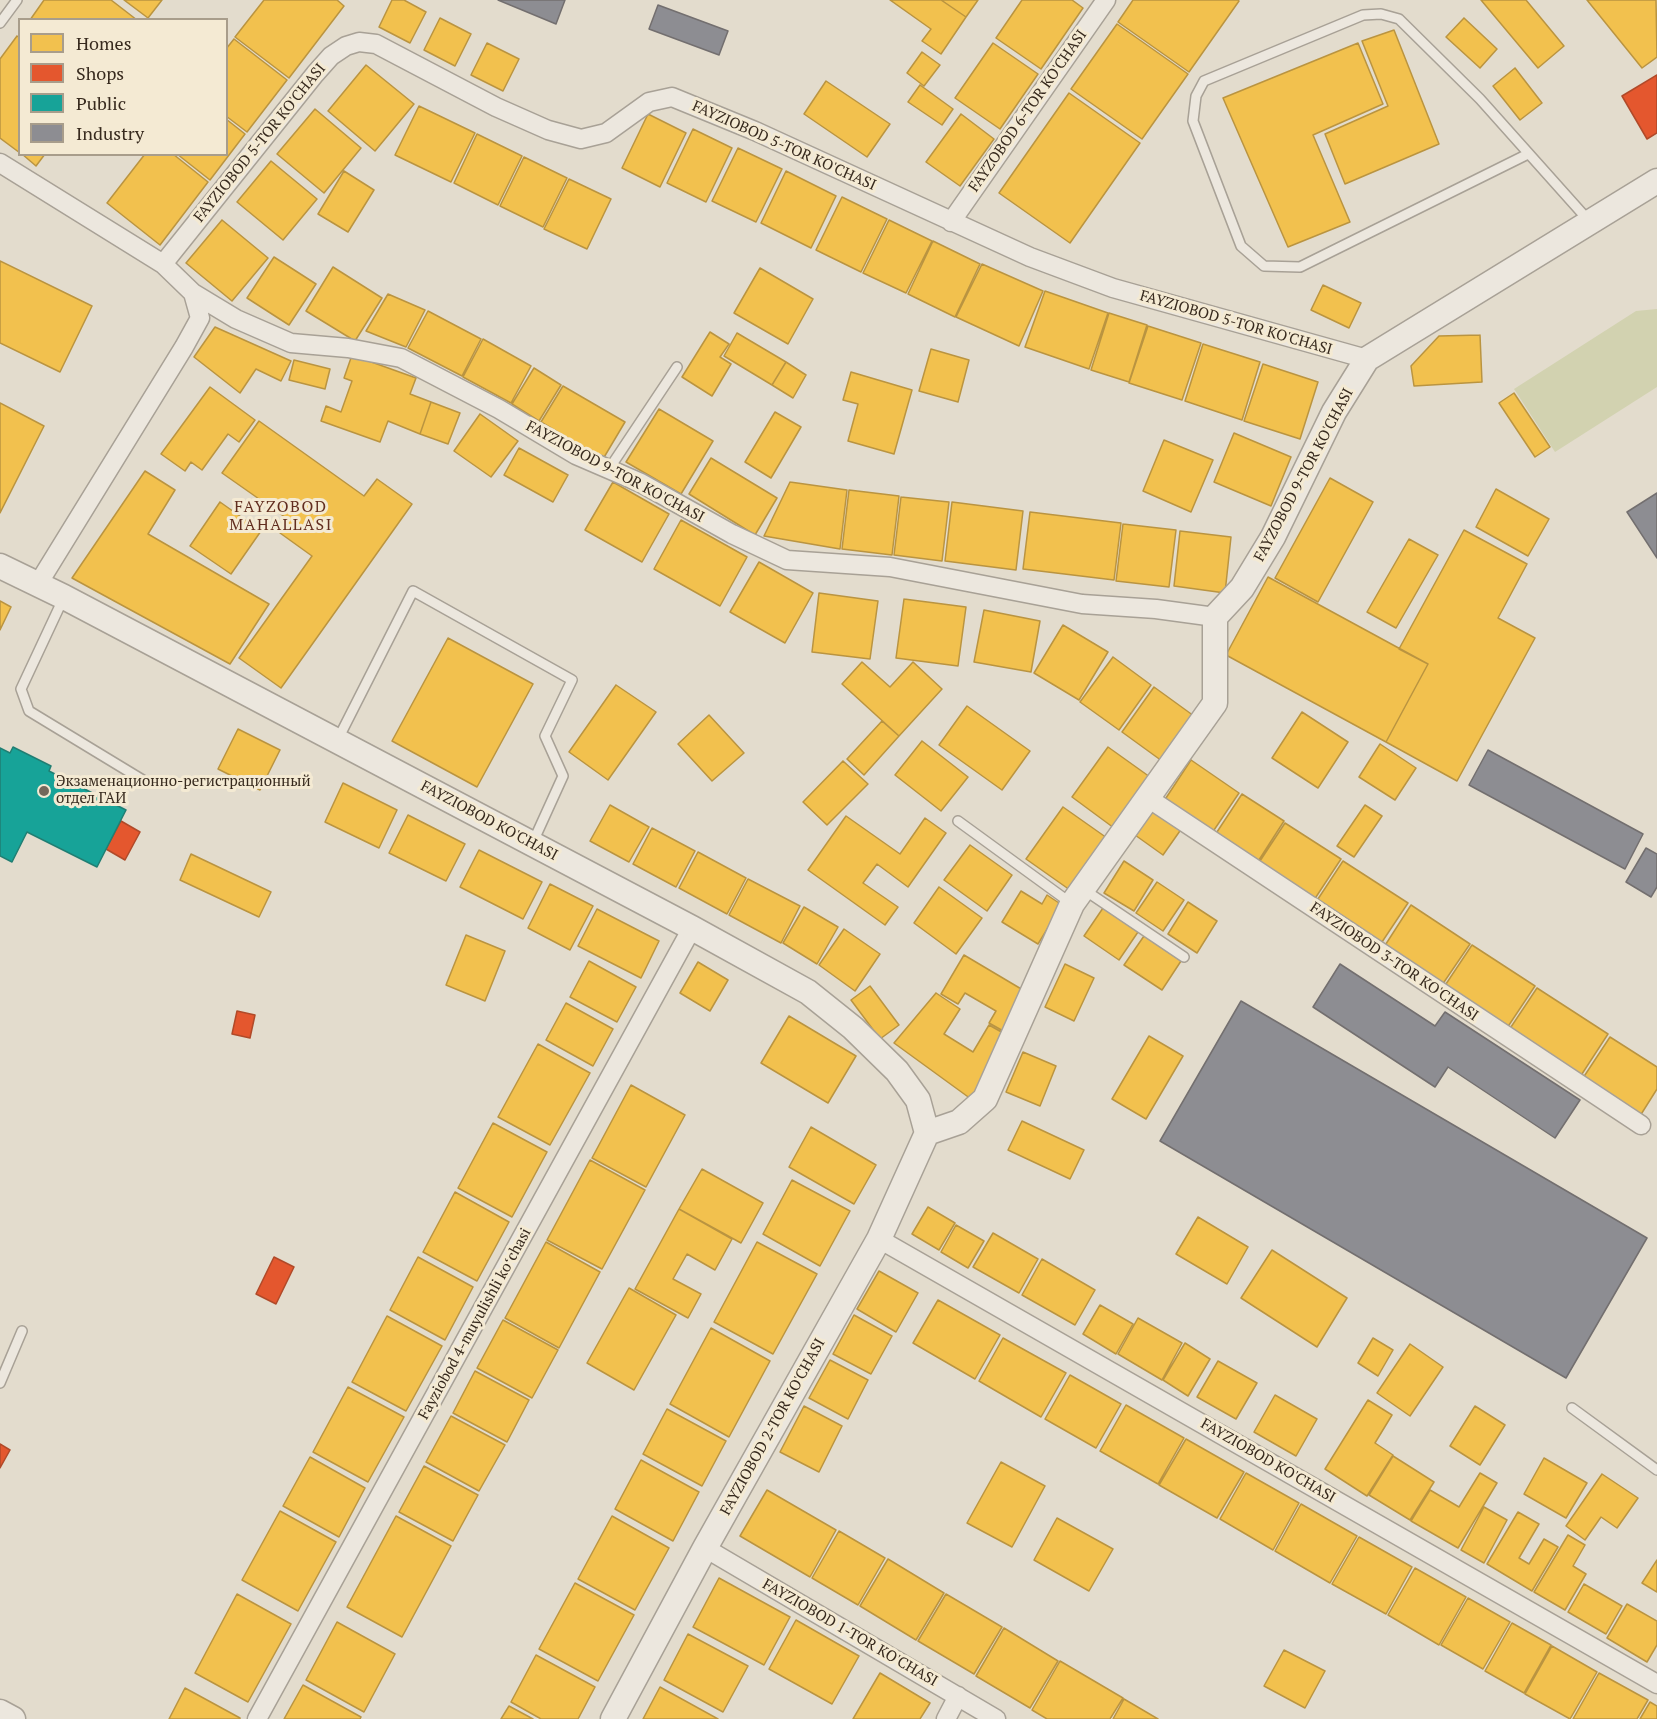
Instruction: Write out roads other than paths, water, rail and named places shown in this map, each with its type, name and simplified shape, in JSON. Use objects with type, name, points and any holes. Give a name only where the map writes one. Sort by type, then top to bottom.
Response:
[{"type":"street","name":"FAYZOBOD 6-TOR KO'CHASI","points":[[951,222],[1106,0]]},
{"type":"street","name":"FAYZIOBOD 5-TOR KO'CHASI","points":[[163,264],[315,74],[331,56],[346,46],[359,42],[376,44],[496,107],[548,130],[582,139],[606,132],[649,102],[672,97],[755,131],[1030,257],[1113,288],[1367,359]]},
{"type":"street","name":"FAYZIOBOD 9-TOR KO'CHASI","points":[[0,163],[163,264],[193,293],[236,320],[291,343],[348,348],[402,358],[499,409],[576,455],[641,483],[732,534],[786,560],[891,567],[1082,604],[1156,609],[1215,617]]},
{"type":"street","points":[[1367,359],[1657,181]]},
{"type":"street","points":[[38,584],[200,318],[193,293]]},
{"type":"street","name":"FAYZOBOD 9-TOR KO'CHASI","points":[[1215,617],[1242,588],[1272,537],[1334,412],[1367,359]]},
{"type":"street","name":"FAYZIOBOD KO'CHASI","points":[[0,566],[64,597],[692,928],[808,992],[853,1028],[897,1071],[918,1100],[927,1133]]},
{"type":"street","points":[[927,1133],[958,1122],[985,1099],[1077,896],[1215,703],[1215,617]]},
{"type":"street","name":"FAYZIOBOD 3-TOR KO'CHASI","points":[[1148,798],[1641,1125]]},
{"type":"street","name":"Fayziobod 4-muyulishli koʻchasi","points":[[257,1719],[692,928]]},
{"type":"street","name":"FAYZIOBOD 2-TOR KO'CHASI","points":[[613,1719],[705,1548],[879,1239],[927,1133]]},
{"type":"street","name":"FAYZIOBOD KO'CHASI","points":[[879,1239],[1657,1684]]},
{"type":"street","name":"FAYZIOBOD 1-TOR KO'CHASI","points":[[705,1548],[996,1719]]},
{"type":"street","points":[[946,1719],[958,1696]]},
{"type":"street","points":[[0,1712],[13,1719]]},
{"type":"lane","points":[[0,22],[17,0]]},
{"type":"lane","points":[[1528,154],[1300,267],[1264,266],[1241,246],[1193,121],[1196,96],[1204,81],[1363,15],[1382,14],[1399,19],[1480,99],[1591,223]]},
{"type":"lane","points":[[609,469],[677,367]]},
{"type":"lane","points":[[337,741],[413,591],[572,680],[545,736],[563,776],[532,844]]},
{"type":"lane","points":[[64,597],[21,689],[29,711],[146,782]]},
{"type":"lane","points":[[958,820],[1077,896],[1184,957]]},
{"type":"lane","points":[[0,1383],[22,1331]]},
{"type":"lane","points":[[1572,1408],[1657,1470]]},
{"type":"place","name":"Экзаменационно-регистрационный отдел ГАИ","points":[[44,791]]},
{"type":"district","name":"FAYZOBOD MAHALLASI","points":[[281,516]]}]
